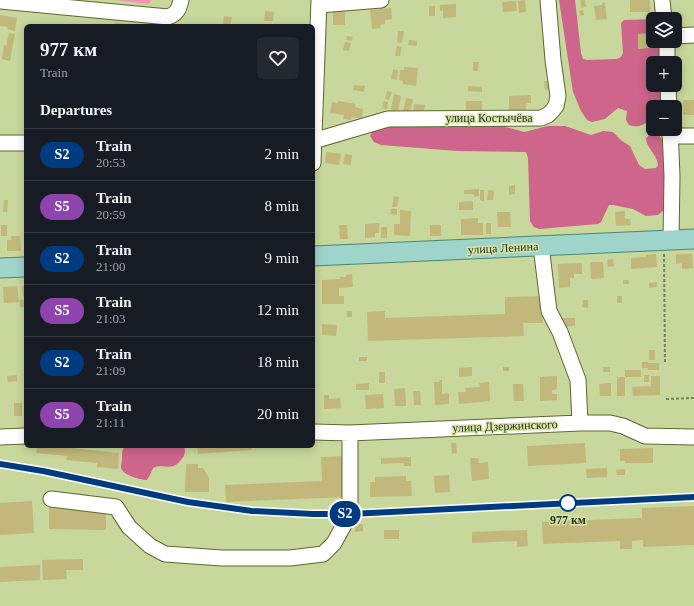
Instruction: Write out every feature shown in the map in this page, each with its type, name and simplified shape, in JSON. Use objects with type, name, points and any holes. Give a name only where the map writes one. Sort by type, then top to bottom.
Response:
[{"type":"main road","name":"улица Ленина","points":[[315,256],[694,239]]},
{"type":"main road","points":[[0,268],[24,267]]},
{"type":"street","points":[[0,1],[168,17],[174,15],[181,0]]},
{"type":"street","points":[[315,112],[319,2],[381,0]]},
{"type":"street","name":"улица Костычёва","points":[[315,140],[388,119],[541,118],[548,115],[556,106],[558,96],[548,0]]},
{"type":"street","points":[[662,0],[663,12]]},
{"type":"street","points":[[682,36],[694,35]]},
{"type":"street","points":[[682,134],[694,136]]},
{"type":"street","points":[[667,240],[672,176],[670,136]]},
{"type":"street","points":[[0,143],[24,143]]},
{"type":"street","points":[[541,246],[549,310],[560,332],[578,380],[580,423]]},
{"type":"street","name":"улица Дзержинского","points":[[315,432],[610,423],[623,426],[644,436],[694,437]]},
{"type":"street","points":[[51,500],[116,506],[128,527],[150,546],[165,554],[222,558],[290,558],[322,554],[334,543],[350,514],[350,432]]},
{"type":"street","points":[[0,437],[24,436]]},
{"type":"path","points":[[665,364],[667,240]]},
{"type":"path","points":[[666,399],[694,398]]},
{"type":"shaded area","points":[[116,0],[152,0],[148,4]]},
{"type":"shaded area","points":[[559,0],[575,0],[581,53],[583,59],[587,60],[617,59],[621,57],[623,53],[621,23],[624,20],[646,19],[646,48],[662,48],[663,56],[646,56],[646,92],[662,92],[661,100],[646,100],[646,123],[638,126],[629,125],[626,120],[627,111],[618,108],[605,119],[592,122],[587,120],[581,111],[573,92]]},
{"type":"shaded area","points":[[482,123],[495,124],[524,132],[548,126],[565,126],[591,135],[603,131],[613,132],[622,141],[630,146],[639,165],[645,169],[656,168],[658,165],[646,139],[648,136],[660,136],[665,143],[664,210],[658,215],[646,216],[633,209],[609,205],[601,222],[598,224],[539,229],[534,227],[530,221],[528,158],[526,152],[457,151],[381,145],[374,142],[370,136],[372,132],[388,126],[462,126]]},
{"type":"shaded area","points":[[184,448],[185,454],[177,464],[173,466],[160,466],[153,468],[147,480],[144,480],[132,477],[122,471],[123,449]]},
{"type":"building","points":[[525,0],[526,12],[519,13],[518,1]]},
{"type":"building","points":[[580,0],[585,0],[586,7],[581,8]]},
{"type":"building","points":[[630,0],[650,0],[650,12],[630,12]]},
{"type":"building","points":[[516,1],[517,11],[503,12],[502,2]]},
{"type":"building","points":[[605,2],[607,19],[596,20],[594,6],[602,5],[602,3]]},
{"type":"building","points":[[456,4],[456,17],[443,18],[443,10],[440,11],[440,5]]},
{"type":"building","points":[[429,6],[435,6],[435,16],[429,16]]},
{"type":"building","points":[[391,8],[392,19],[385,20],[385,24],[380,25],[381,28],[372,29],[370,10]]},
{"type":"building","points":[[333,10],[345,10],[345,25],[333,25]]},
{"type":"building","points":[[583,10],[584,15],[580,16],[579,11]]},
{"type":"building","points":[[265,11],[274,12],[273,21],[264,21]]},
{"type":"building","points":[[0,15],[17,18],[15,31],[7,29],[8,27],[0,26]]},
{"type":"building","points":[[224,16],[232,17],[230,24],[222,24]]},
{"type":"building","points":[[115,22],[129,24],[114,24]]},
{"type":"building","points":[[398,31],[404,31],[402,43],[397,42]]},
{"type":"building","points":[[9,33],[15,34],[10,61],[2,59],[4,45],[6,46]]},
{"type":"building","points":[[646,33],[646,48],[649,48],[638,49],[638,34]]},
{"type":"building","points":[[347,36],[353,37],[351,41],[346,40]]},
{"type":"building","points":[[409,40],[417,41],[417,46],[408,45]]},
{"type":"building","points":[[345,42],[351,43],[349,51],[343,50]]},
{"type":"building","points":[[397,46],[402,47],[400,56],[395,56]]},
{"type":"building","points":[[473,62],[479,62],[478,71],[473,71]]},
{"type":"building","points":[[404,67],[418,68],[416,86],[403,84],[403,81],[399,80],[400,70],[404,70]]},
{"type":"building","points":[[393,69],[398,70],[397,80],[391,79]]},
{"type":"building","points":[[544,81],[549,81],[550,89],[545,90]]},
{"type":"building","points":[[354,85],[365,86],[364,92],[353,90]]},
{"type":"building","points":[[468,86],[482,87],[482,92],[468,91]]},
{"type":"building","points":[[387,91],[392,92],[389,100],[385,99]]},
{"type":"building","points":[[394,94],[401,96],[397,116],[390,114]]},
{"type":"building","points":[[531,95],[531,103],[526,103],[526,110],[509,111],[509,96]]},
{"type":"building","points":[[406,98],[413,99],[410,113],[403,112]]},
{"type":"building","points":[[683,100],[694,100],[694,115],[683,115]]},
{"type":"building","points":[[338,101],[356,104],[355,107],[363,109],[362,119],[352,117],[351,120],[343,119],[344,115],[330,113],[332,102],[338,103]]},
{"type":"building","points":[[384,101],[388,102],[387,109],[382,108]]},
{"type":"building","points":[[466,101],[482,101],[482,115],[466,115]]},
{"type":"building","points":[[414,104],[425,105],[423,115],[413,113]]},
{"type":"building","points":[[326,152],[341,154],[339,165],[325,163]]},
{"type":"building","points":[[345,154],[352,155],[351,165],[343,164]]},
{"type":"building","points":[[515,185],[515,194],[509,195],[509,186]]},
{"type":"building","points":[[479,189],[479,196],[474,197],[474,194],[464,194],[464,190]]},
{"type":"building","points":[[480,190],[484,190],[484,201],[480,200]]},
{"type":"building","points":[[488,190],[494,191],[493,200],[487,200]]},
{"type":"building","points":[[394,196],[399,197],[397,207],[392,207]]},
{"type":"building","points":[[4,200],[8,200],[7,212],[3,212]]},
{"type":"building","points":[[473,201],[473,210],[459,210],[459,202]]},
{"type":"building","points":[[391,209],[397,209],[397,215],[390,214]]},
{"type":"building","points":[[400,210],[411,211],[410,236],[394,235],[394,224],[400,224]]},
{"type":"building","points":[[625,211],[625,219],[630,219],[631,225],[616,226],[615,212]]},
{"type":"building","points":[[497,212],[510,212],[511,227],[498,227]]},
{"type":"building","points":[[478,218],[478,223],[483,223],[483,235],[461,235],[461,219]]},
{"type":"building","points":[[379,223],[379,233],[375,233],[375,237],[365,238],[365,224]]},
{"type":"building","points":[[486,223],[491,223],[491,234],[486,234]]},
{"type":"building","points":[[1,225],[7,225],[7,236],[1,236]]},
{"type":"building","points":[[339,225],[347,225],[348,239],[340,239]]},
{"type":"building","points":[[430,225],[441,225],[441,236],[430,236]]},
{"type":"building","points":[[381,227],[387,227],[387,238],[381,238]]},
{"type":"building","points":[[11,236],[20,236],[21,251],[7,251],[7,240],[11,240]]},
{"type":"building","points":[[656,254],[657,267],[631,269],[631,258],[646,257],[646,255]]},
{"type":"building","points":[[676,254],[692,254],[693,268],[682,269],[682,263],[676,264]]},
{"type":"building","points":[[613,259],[614,266],[608,267],[607,260]]},
{"type":"building","points":[[590,262],[603,262],[604,278],[591,279]]},
{"type":"building","points":[[582,263],[582,274],[574,274],[574,278],[570,278],[570,287],[559,288],[558,264]]},
{"type":"building","points":[[352,274],[353,287],[339,288],[339,296],[344,296],[344,304],[322,304],[322,280],[340,279],[340,277],[346,277],[346,275]]},
{"type":"building","points":[[623,280],[629,280],[629,284],[623,284]]},
{"type":"building","points":[[657,282],[657,287],[649,288],[649,283]]},
{"type":"building","points":[[17,286],[19,302],[4,303],[3,287]]},
{"type":"building","points":[[22,286],[24,286],[24,297]]},
{"type":"building","points":[[542,296],[543,323],[523,323],[524,336],[368,341],[367,312],[385,311],[385,318],[505,314],[505,297]]},
{"type":"building","points":[[617,296],[622,296],[622,303],[617,303]]},
{"type":"building","points":[[19,300],[24,300],[24,307],[20,307]]},
{"type":"building","points":[[583,300],[588,300],[588,308],[582,307]]},
{"type":"building","points":[[347,311],[352,311],[352,317],[347,317]]},
{"type":"building","points":[[560,318],[575,318],[575,326],[561,327]]},
{"type":"building","points":[[322,324],[337,325],[336,336],[322,335]]},
{"type":"building","points":[[649,350],[655,350],[655,360],[649,360]]},
{"type":"building","points":[[359,357],[367,357],[367,361],[359,361]]},
{"type":"building","points":[[642,362],[648,362],[648,368],[642,368]]},
{"type":"building","points":[[648,363],[659,363],[659,370],[648,370]]},
{"type":"building","points":[[472,367],[472,376],[459,377],[459,368]]},
{"type":"building","points":[[503,367],[509,367],[509,371],[503,371]]},
{"type":"building","points":[[603,367],[610,367],[610,372],[603,372]]},
{"type":"building","points":[[625,370],[641,370],[641,377],[625,377]]},
{"type":"building","points":[[379,372],[385,372],[385,383],[379,383]]},
{"type":"building","points":[[17,375],[17,381],[8,382],[7,376]]},
{"type":"building","points":[[644,375],[649,375],[649,382],[644,382]]},
{"type":"building","points":[[557,376],[557,389],[552,390],[552,394],[557,394],[557,400],[540,401],[540,377]]},
{"type":"building","points":[[651,376],[660,376],[660,395],[633,396],[632,387],[651,386]]},
{"type":"building","points":[[617,377],[625,377],[625,396],[617,396]]},
{"type":"building","points":[[439,380],[442,380],[442,394],[449,393],[449,404],[435,405],[434,382],[439,382]]},
{"type":"building","points":[[489,382],[490,401],[459,404],[458,392],[466,392],[465,388],[480,387],[479,383]]},
{"type":"building","points":[[369,383],[369,390],[356,390],[356,384]]},
{"type":"building","points":[[611,383],[611,396],[600,396],[599,384]]},
{"type":"building","points":[[513,384],[523,384],[524,401],[514,401]]},
{"type":"building","points":[[405,388],[406,406],[395,406],[394,389]]},
{"type":"building","points":[[413,391],[420,391],[421,405],[414,405]]},
{"type":"building","points":[[383,394],[384,408],[366,409],[365,395]]},
{"type":"building","points":[[324,395],[329,395],[329,399],[340,398],[341,408],[324,409]]},
{"type":"building","points":[[14,403],[22,403],[22,416],[14,416]]},
{"type":"building","points":[[451,443],[456,443],[457,453],[452,454]]},
{"type":"building","points":[[585,443],[586,463],[528,466],[527,446]]},
{"type":"building","points":[[37,448],[71,448],[119,453],[118,469],[97,467],[97,463],[66,460],[67,456],[36,453]]},
{"type":"building","points":[[197,448],[252,448],[252,450],[198,454]]},
{"type":"building","points":[[653,448],[653,463],[625,463],[625,461],[620,461],[620,449]]},
{"type":"building","points":[[344,456],[346,497],[226,502],[225,485],[322,481],[321,457]]},
{"type":"building","points":[[411,457],[411,466],[404,466],[404,463],[381,464],[381,458]]},
{"type":"building","points":[[470,458],[478,458],[479,463],[488,462],[489,479],[472,481]]},
{"type":"building","points":[[186,464],[198,464],[198,468],[203,468],[209,478],[209,492],[185,492]]},
{"type":"building","points":[[607,468],[607,477],[587,478],[586,469]]},
{"type":"building","points":[[625,469],[625,475],[617,475],[616,470]]},
{"type":"building","points":[[449,475],[450,492],[435,493],[434,476]]},
{"type":"building","points":[[406,476],[406,481],[411,481],[412,496],[370,497],[370,482],[375,482],[375,477]]},
{"type":"building","points":[[32,501],[34,533],[0,535],[0,503]]},
{"type":"building","points":[[694,506],[694,545],[643,547],[643,540],[632,541],[632,549],[620,549],[620,541],[543,544],[542,522],[642,518],[642,508]]},
{"type":"building","points":[[49,507],[106,508],[106,530],[49,529]]},
{"type":"building","points":[[355,524],[363,524],[363,531],[355,532]]},
{"type":"building","points":[[384,530],[399,530],[399,539],[384,539]]},
{"type":"building","points":[[527,530],[528,546],[517,547],[517,541],[472,543],[472,532]]},
{"type":"building","points":[[83,559],[83,570],[66,570],[67,579],[43,580],[42,560]]},
{"type":"building","points":[[40,565],[40,580],[0,582],[0,567]]},
{"type":"railway","points":[[0,464],[187,502],[248,510],[309,514],[350,514],[694,497]]},
{"type":"train","name":"S2","points":[[0,464],[43,471],[188,502],[252,511],[313,514],[350,514],[694,497]]},
{"type":"place","name":"977 км","points":[[568,503]]}]
